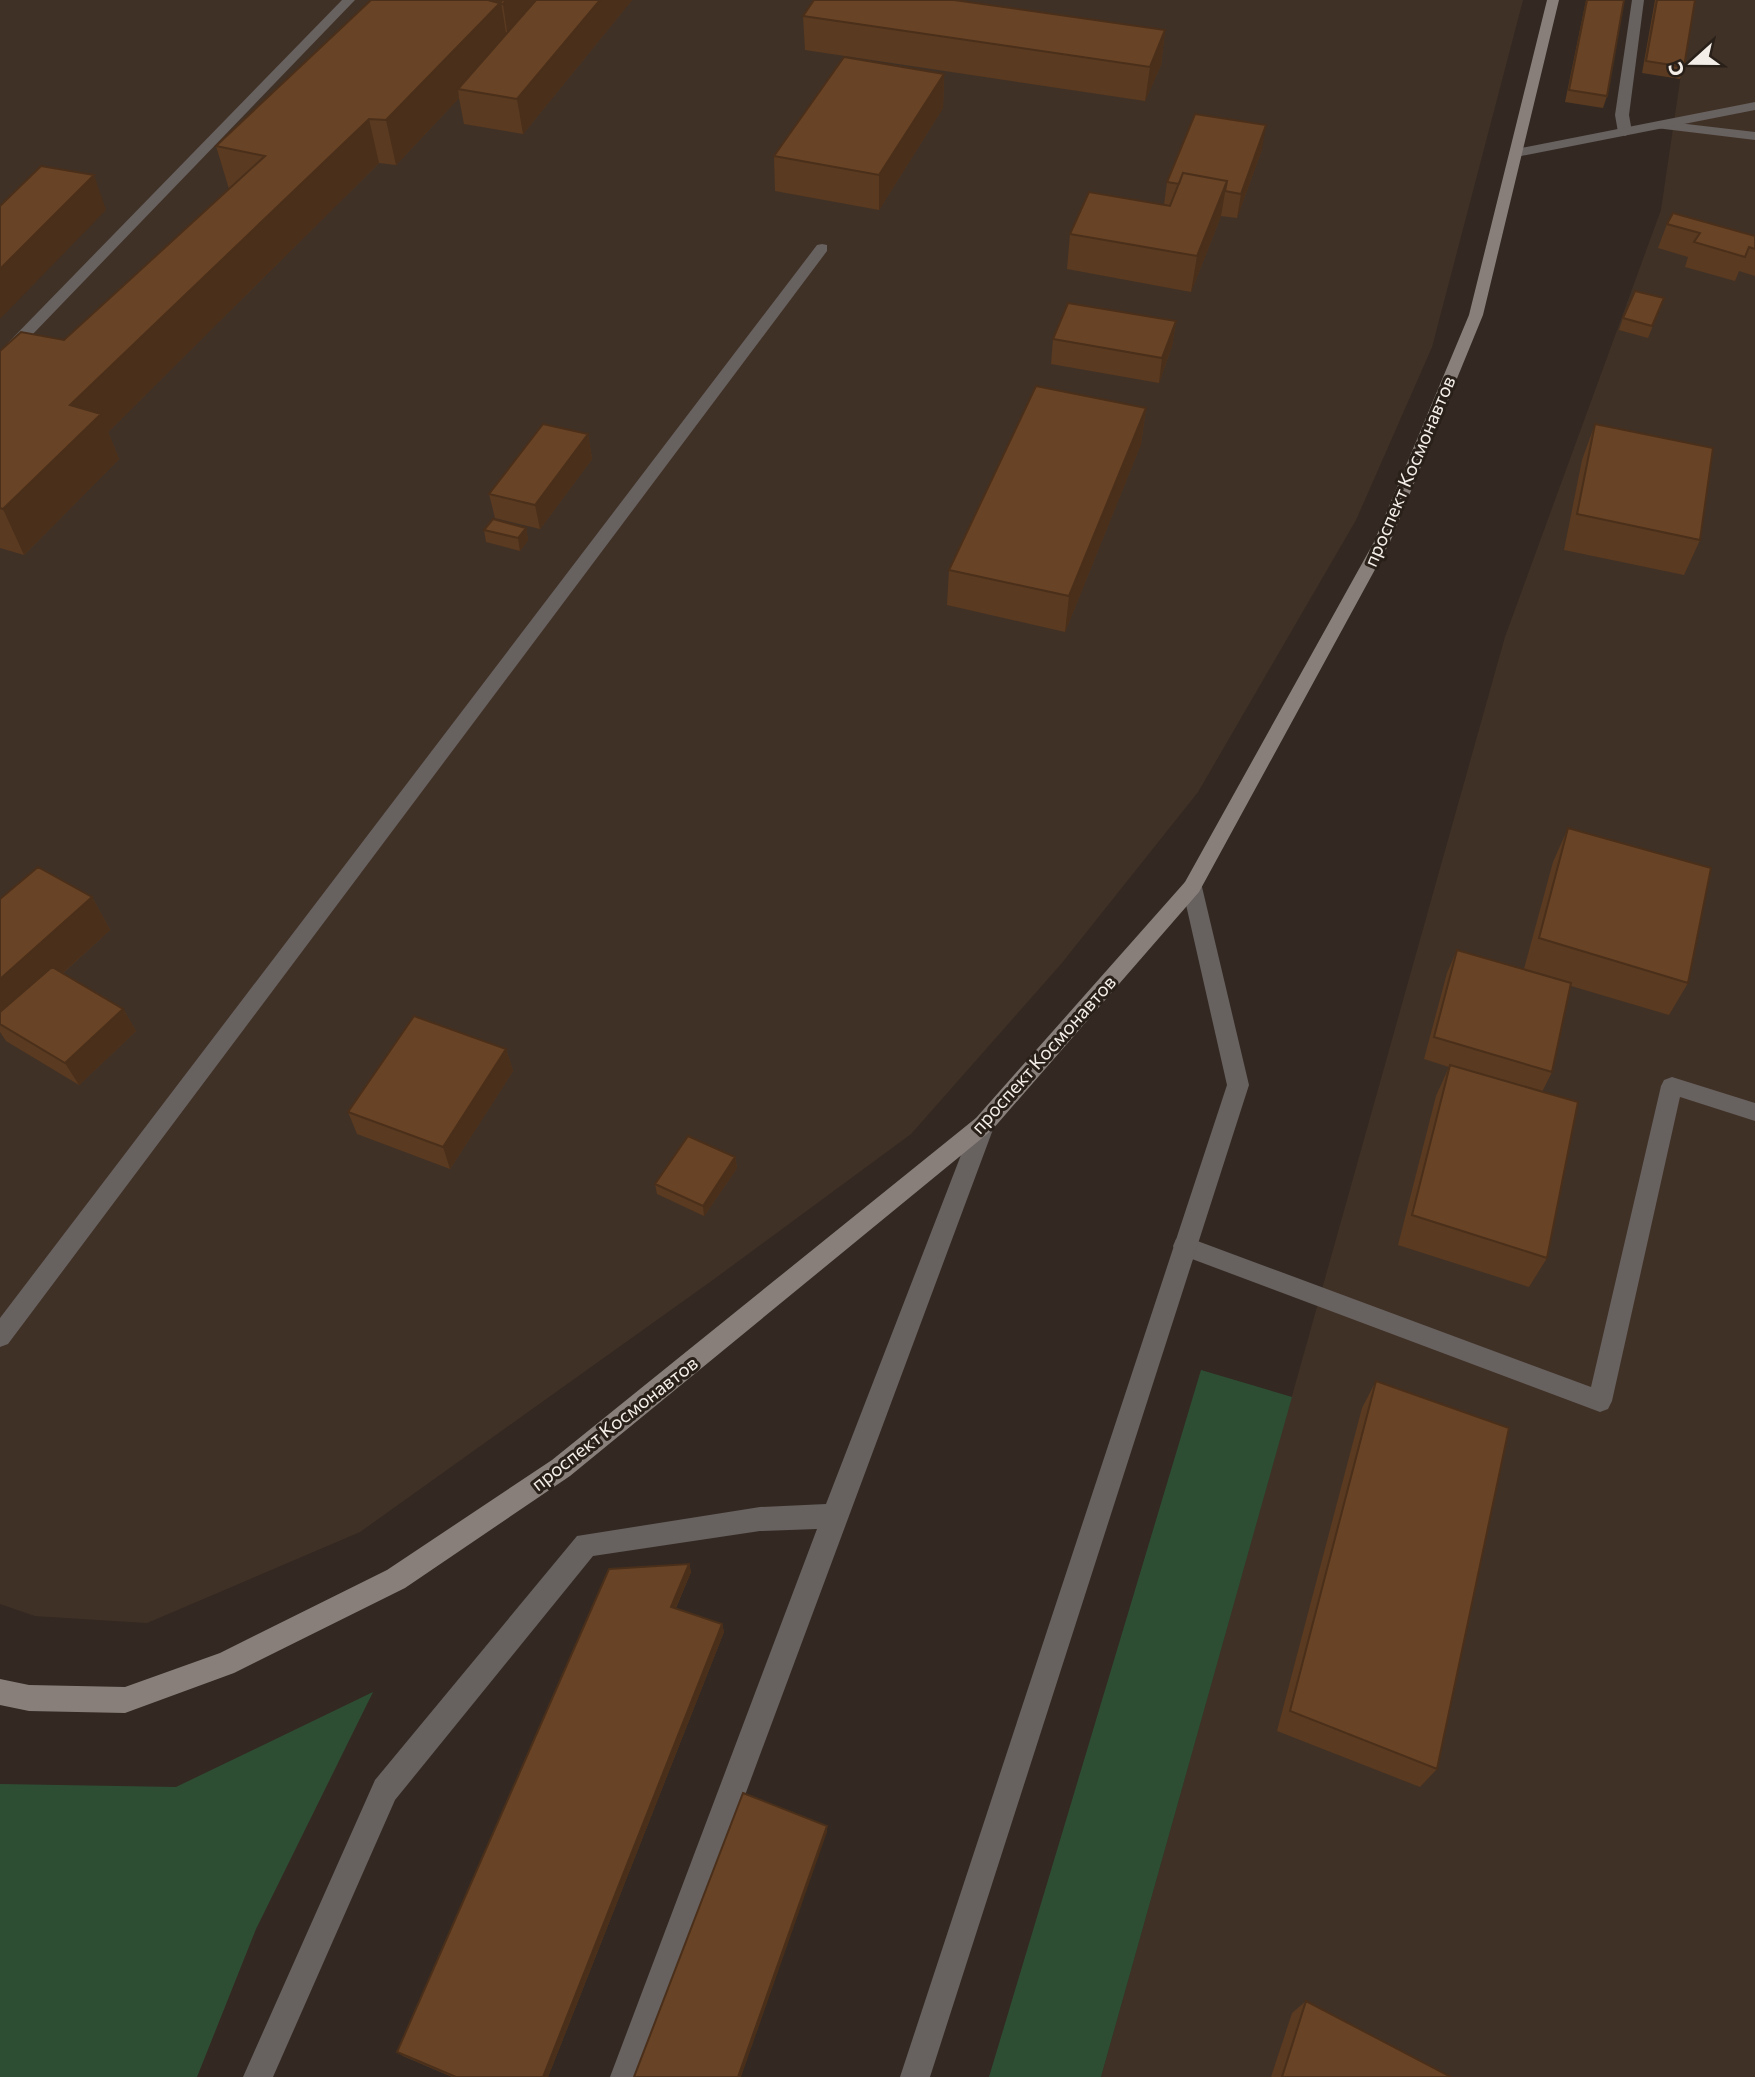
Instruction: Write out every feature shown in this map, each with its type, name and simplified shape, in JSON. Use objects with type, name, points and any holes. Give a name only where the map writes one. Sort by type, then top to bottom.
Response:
[{"type":"street","points":[[0,360],[349,0]]},
{"type":"street","name":"проспект Космонавтов","points":[[0,1692],[29,1699],[125,1700],[225,1664],[396,1579],[561,1468],[984,1125],[1192,887],[1382,542],[1476,315],[1553,0]]},
{"type":"street","points":[[1625,132],[1622,115],[1638,0]]},
{"type":"street","points":[[1516,153],[1755,106]]},
{"type":"street","points":[[1661,125],[1755,136]]},
{"type":"street","points":[[0,1336],[822,248]]},
{"type":"street","points":[[915,2077],[1238,1085],[1192,887]]},
{"type":"street","points":[[1184,1246],[1600,1401],[1672,1086],[1755,1112]]},
{"type":"street","points":[[625,2077],[834,1516],[984,1125]]},
{"type":"street","points":[[258,2077],[384,1790],[586,1545],[760,1520],[834,1516]]},
{"type":"shaded area","points":[[0,0],[1523,0],[1432,347],[1356,520],[1198,792],[1061,964],[911,1134],[710,1282],[360,1532],[147,1623],[35,1616],[0,1604]]},
{"type":"shaded area","points":[[1692,0],[1755,0],[1755,2077],[1101,2077],[1505,637],[1661,210]]},
{"type":"green space","points":[[1201,1370],[1292,1397],[1101,2077],[989,2077]]},
{"type":"green space","points":[[373,1692],[256,1929],[197,2077],[0,2077],[0,1784],[176,1787]]},
{"type":"building","points":[[371,0],[501,2],[386,120],[369,119],[70,405],[101,414],[3,509],[0,508],[0,351],[21,332],[64,340],[265,156],[216,146]]},
{"type":"building","points":[[488,0],[506,0],[503,4]]},
{"type":"building","points":[[536,0],[600,0],[517,99],[458,89]]},
{"type":"building","points":[[814,0],[954,0],[1165,30],[1150,67],[803,16]]},
{"type":"building","points":[[1587,0],[1624,0],[1607,96],[1569,90]]},
{"type":"building","points":[[1657,0],[1695,0],[1684,67],[1646,61]]},
{"type":"building","points":[[844,57],[944,74],[879,175],[774,156]]},
{"type":"building","points":[[1195,114],[1266,125],[1241,194],[1225,191],[1227,181],[1183,173],[1179,184],[1167,182]]},
{"type":"building","points":[[41,166],[94,175],[0,269],[0,206]]},
{"type":"building","points":[[1183,173],[1227,181],[1197,256],[1070,234],[1089,192],[1170,206]]},
{"type":"building","points":[[1673,213],[1755,236],[1755,249],[1749,247],[1745,257],[1694,242],[1700,233],[1667,224]]},
{"type":"building","points":[[1635,291],[1664,298],[1652,326],[1623,318]]},
{"type":"building","points":[[1068,303],[1176,321],[1162,358],[1053,339]]},
{"type":"building","points":[[1036,386],[1146,408],[1069,596],[949,570]]},
{"type":"building","points":[[543,424],[588,434],[535,505],[489,494]]},
{"type":"building","points":[[1595,424],[1713,448],[1700,540],[1577,514]]},
{"type":"building","points":[[493,519],[526,528],[518,538],[484,530]]},
{"type":"building","points":[[1568,828],[1711,868],[1688,983],[1539,938]]},
{"type":"building","points":[[38,867],[92,897],[0,979],[0,899]]},
{"type":"building","points":[[1457,950],[1571,983],[1552,1072],[1434,1037]]},
{"type":"building","points":[[52,967],[123,1009],[65,1063],[0,1024],[0,1012]]},
{"type":"building","points":[[414,1016],[506,1049],[443,1147],[348,1112]]},
{"type":"building","points":[[1450,1065],[1578,1102],[1547,1258],[1412,1215]]},
{"type":"building","points":[[688,1136],[735,1157],[703,1206],[655,1184]]},
{"type":"building","points":[[1376,1381],[1509,1428],[1437,1769],[1290,1711]]},
{"type":"building","points":[[689,1564],[671,1607],[722,1624],[543,2077],[456,2077],[397,2052],[609,1569]]},
{"type":"building","points":[[743,1793],[827,1826],[738,2077],[634,2077]]},
{"type":"building","points":[[1306,2001],[1451,2077],[1282,2077]]}]
